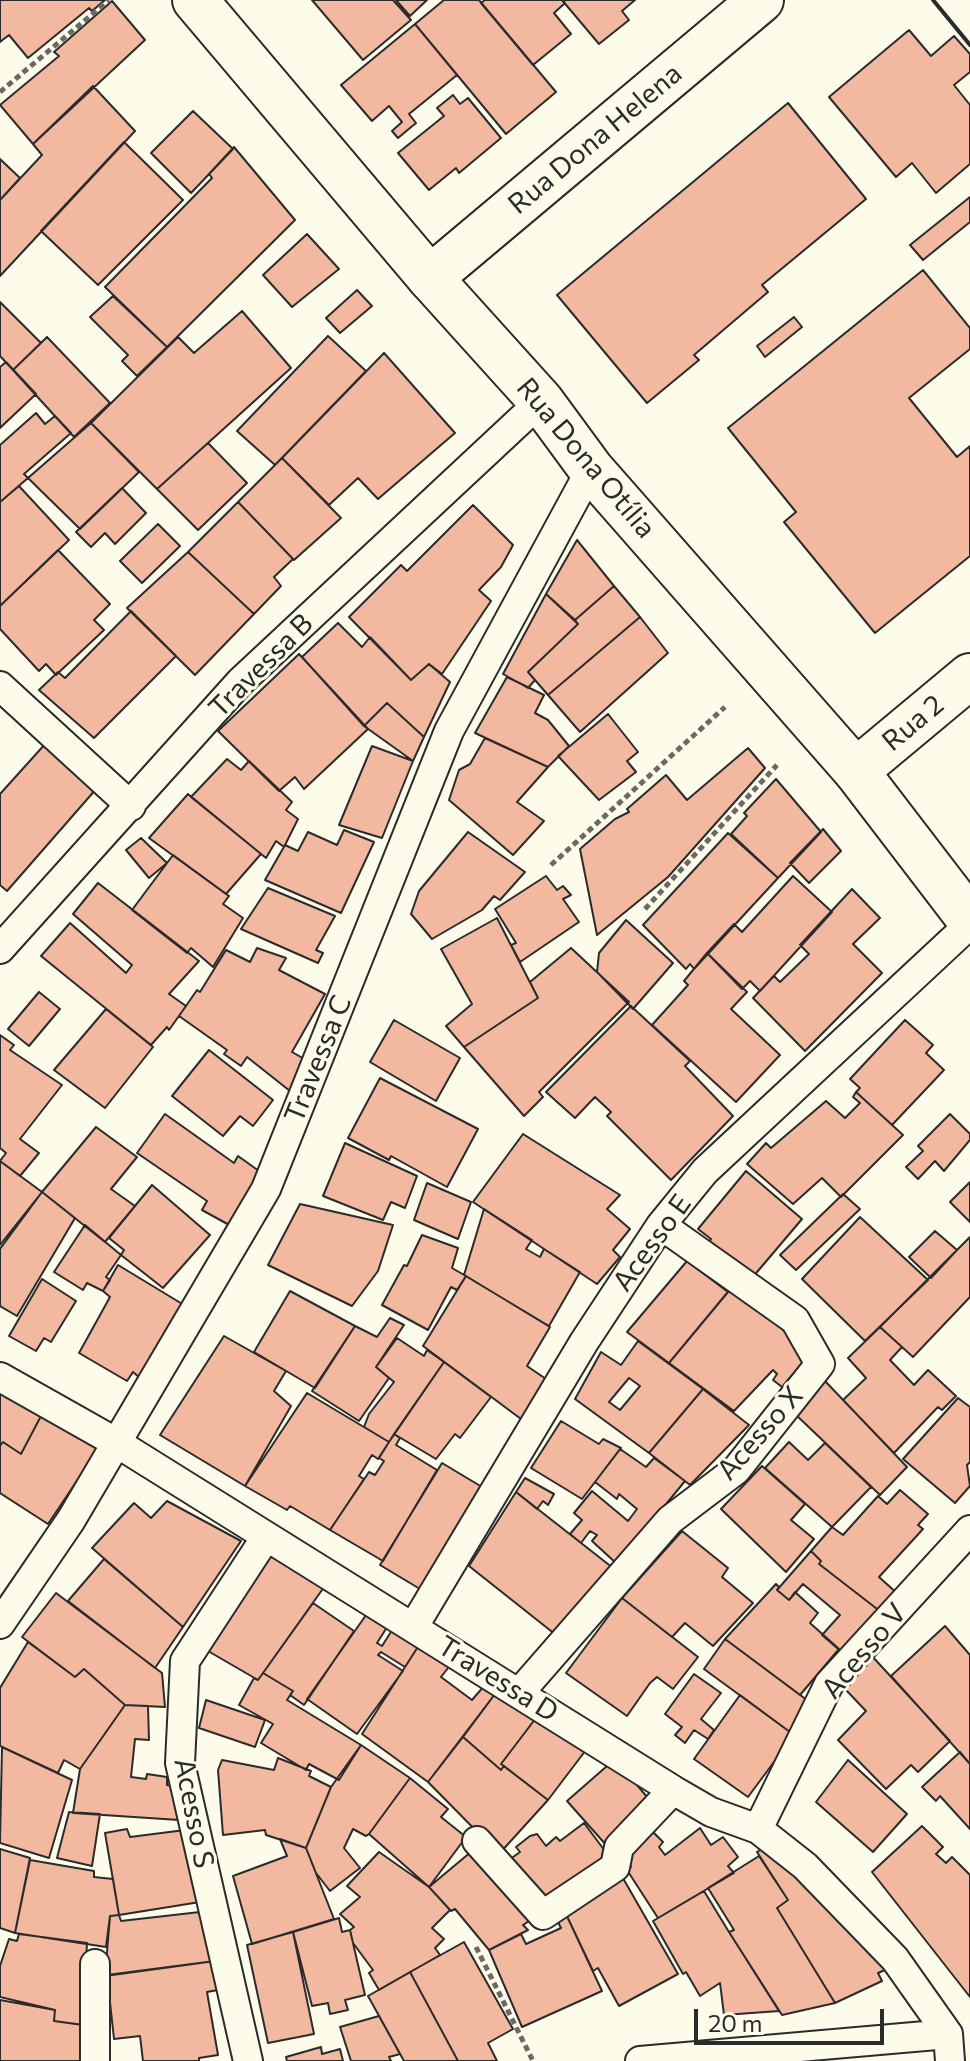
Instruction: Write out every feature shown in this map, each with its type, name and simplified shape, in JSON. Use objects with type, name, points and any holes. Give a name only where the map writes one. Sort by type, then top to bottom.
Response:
[{"type":"street","name":"Rua Dona Otília","points":[[195,0],[430,278],[541,401],[591,469],[856,771],[970,922]]},
{"type":"street","name":"Rua Dona Helena","points":[[430,278],[761,0]]},
{"type":"street","name":"Rua 2","points":[[856,771],[970,676]]},
{"type":"lane","name":"Travessa B","points":[[0,949],[240,682],[541,401]]},
{"type":"lane","name":"Travessa C","points":[[0,1624],[117,1443],[266,1189],[449,731],[591,469]]},
{"type":"lane","points":[[0,686],[131,806]]},
{"type":"lane","name":"Acesso E","points":[[414,1626],[584,1342],[661,1225],[705,1171],[970,922]]},
{"type":"lane","name":"Acesso X","points":[[520,1692],[670,1520],[736,1470],[820,1364],[795,1320],[661,1225]]},
{"type":"lane","name":"Travessa D","points":[[0,1377],[117,1443],[673,1790],[711,1812],[758,1829],[805,1866],[895,1959],[949,2047]]},
{"type":"lane","name":"Acesso V","points":[[758,1829],[829,1684],[970,1530]]},
{"type":"lane","name":"Acesso S","points":[[248,2061],[180,1763],[185,1661],[266,1537]]},
{"type":"lane","points":[[477,1841],[543,1915],[615,1867],[619,1847],[673,1790]]},
{"type":"lane","points":[[95,1964],[95,2061]]},
{"type":"lane","points":[[640,2061],[949,2047]]},
{"type":"path","points":[[0,92],[109,0]]},
{"type":"path","points":[[551,865],[767,670]]},
{"type":"path","points":[[645,909],[815,725]]},
{"type":"path","points":[[476,1947],[533,2061]]},
{"type":"building","points":[[0,0],[105,0],[92,11],[89,8],[28,58],[9,35],[0,42]]},
{"type":"building","points":[[312,0],[393,0],[411,20],[363,60]]},
{"type":"building","points":[[396,0],[427,0],[410,16]]},
{"type":"building","points":[[444,0],[479,0],[556,92],[506,134],[415,24]]},
{"type":"building","points":[[485,0],[562,0],[565,3],[554,13],[571,34],[533,65],[481,3]]},
{"type":"building","points":[[562,0],[635,0],[622,11],[629,20],[599,44]]},
{"type":"building","points":[[112,1],[145,40],[33,144],[0,105],[59,56],[54,52]]},
{"type":"building","points":[[415,24],[457,75],[409,114],[416,123],[398,138],[392,131],[402,122],[389,106],[372,121],[341,85]]},
{"type":"building","points":[[909,30],[931,56],[954,36],[970,54],[970,72],[954,85],[970,105],[970,164],[936,193],[912,163],[896,177],[829,97]]},
{"type":"building","points":[[93,86],[135,131],[0,276],[0,200],[42,155],[33,144]]},
{"type":"building","points":[[453,95],[460,104],[468,98],[501,138],[459,173],[456,168],[429,190],[398,153],[444,116],[437,108]]},
{"type":"building","points":[[788,103],[866,199],[762,285],[768,292],[694,355],[699,360],[647,403],[557,295]]},
{"type":"building","points":[[193,111],[233,149],[191,193],[151,153]]},
{"type":"building","points":[[124,142],[183,200],[98,285],[41,231]]},
{"type":"building","points":[[234,147],[295,220],[167,347],[105,287],[212,178],[209,174]]},
{"type":"building","points":[[0,159],[20,178],[0,200]]},
{"type":"building","points":[[970,197],[970,222],[923,260],[910,245]]},
{"type":"building","points":[[307,234],[339,269],[292,307],[263,275]]},
{"type":"building","points":[[923,270],[970,328],[970,349],[909,398],[957,457],[970,446],[970,556],[875,633],[784,522],[796,512],[728,428]]},
{"type":"building","points":[[357,290],[372,306],[340,333],[326,318]]},
{"type":"building","points":[[113,296],[167,347],[137,376],[122,361],[128,355],[90,317]]},
{"type":"building","points":[[0,302],[41,343],[13,370],[0,356]]},
{"type":"building","points":[[242,311],[291,368],[157,489],[91,423],[178,337],[194,353]]},
{"type":"building","points":[[794,317],[802,327],[765,357],[757,346]]},
{"type":"building","points":[[328,336],[366,371],[275,465],[237,431]]},
{"type":"building","points":[[47,337],[110,403],[74,437],[13,370]]},
{"type":"building","points":[[384,353],[455,433],[378,499],[358,478],[329,505],[282,458]]},
{"type":"building","points":[[6,362],[36,394],[0,428],[0,367]]},
{"type":"building","points":[[36,413],[45,424],[55,416],[71,433],[24,474],[28,478],[0,502],[0,445]]},
{"type":"building","points":[[91,423],[139,472],[80,529],[28,478]]},
{"type":"building","points":[[208,443],[247,483],[198,530],[157,489]]},
{"type":"building","points":[[282,458],[341,518],[294,560],[238,502]]},
{"type":"building","points":[[19,486],[69,540],[0,606],[0,502]]},
{"type":"building","points":[[122,488],[146,513],[115,544],[105,533],[91,547],[76,532]]},
{"type":"building","points":[[238,502],[293,559],[274,577],[281,586],[254,614],[188,552]]},
{"type":"building","points":[[473,505],[513,545],[501,567],[479,590],[491,601],[442,674],[429,664],[411,680],[349,617],[401,565],[407,571]]},
{"type":"building","points":[[158,524],[180,546],[142,583],[120,561]]},
{"type":"building","points":[[577,540],[614,586],[575,620],[546,594]]},
{"type":"building","points":[[58,550],[110,604],[94,620],[104,630],[56,675],[46,664],[39,671],[0,629],[0,606]]},
{"type":"building","points":[[188,552],[254,614],[195,675],[127,608]]},
{"type":"building","points":[[614,586],[640,617],[548,695],[528,672],[578,624],[575,620]]},
{"type":"building","points":[[546,594],[578,624],[528,672],[535,680],[528,688],[503,674]]},
{"type":"building","points":[[131,611],[176,656],[94,738],[39,690],[58,672],[65,678]]},
{"type":"building","points":[[640,617],[668,653],[580,732],[548,695]]},
{"type":"building","points":[[338,623],[362,647],[370,637],[411,680],[429,664],[450,682],[424,737],[387,703],[364,726],[302,657]]},
{"type":"building","points":[[299,654],[368,729],[304,789],[295,777],[279,791],[218,731]]},
{"type":"building","points":[[507,677],[544,695],[535,713],[548,720],[569,746],[548,767],[475,733]]},
{"type":"building","points":[[387,703],[424,737],[413,761],[364,726]]},
{"type":"building","points":[[608,714],[638,752],[627,761],[636,772],[599,800],[558,756]]},
{"type":"building","points":[[485,738],[548,767],[517,802],[544,821],[513,855],[449,800],[459,770],[470,764]]},
{"type":"building","points":[[46,743],[97,788],[7,891],[0,885],[0,794]]},
{"type":"building","points":[[372,746],[413,761],[382,838],[339,825]]},
{"type":"building","points":[[748,748],[765,768],[668,877],[597,935],[580,849],[615,819],[629,812],[627,809],[666,775],[687,800]]},
{"type":"building","points":[[227,759],[241,770],[249,761],[292,802],[286,810],[298,819],[284,847],[276,841],[266,858],[191,797]]},
{"type":"building","points":[[776,779],[821,832],[778,878],[731,834],[747,816],[744,813]]},
{"type":"building","points":[[188,794],[261,854],[226,894],[149,838]]},
{"type":"building","points":[[823,829],[841,851],[809,883],[790,863]]},
{"type":"building","points":[[344,830],[374,842],[341,913],[265,880],[285,845],[298,851],[308,832],[337,845]]},
{"type":"building","points":[[468,832],[525,872],[500,900],[494,896],[482,910],[432,939],[411,914],[419,891]]},
{"type":"building","points":[[728,833],[778,878],[694,969],[690,964],[686,969],[643,925]]},
{"type":"building","points":[[141,838],[167,863],[149,878],[126,850]]},
{"type":"building","points":[[173,855],[229,896],[223,904],[243,918],[213,967],[191,948],[187,953],[132,910]]},
{"type":"building","points":[[546,876],[557,890],[563,886],[571,895],[563,899],[579,922],[520,962],[511,945],[516,943],[495,909]]},
{"type":"building","points":[[793,876],[832,912],[760,991],[750,981],[742,989],[707,953],[734,924],[742,932]]},
{"type":"building","points":[[98,883],[199,961],[169,994],[186,1006],[169,1030],[167,1027],[151,1045],[41,956],[70,923],[126,973],[132,965],[73,914]]},
{"type":"building","points":[[268,888],[335,916],[316,950],[323,953],[318,963],[241,929]]},
{"type":"building","points":[[852,889],[880,918],[853,944],[882,973],[805,1051],[753,998],[774,976],[780,982],[809,954],[800,945]]},
{"type":"building","points":[[497,918],[538,998],[464,1047],[446,1026],[472,1004],[441,949]]},
{"type":"building","points":[[626,920],[673,963],[633,1009],[597,972],[599,953]]},
{"type":"building","points":[[257,948],[286,958],[279,970],[325,994],[292,1052],[308,1061],[295,1095],[247,1057],[241,1066],[224,1054],[227,1050],[179,1016],[197,990],[200,992],[226,950],[250,962]]},
{"type":"building","points":[[571,948],[629,1002],[539,1092],[543,1097],[524,1116],[464,1047],[538,998],[530,982]]},
{"type":"building","points":[[707,953],[747,992],[731,1009],[780,1055],[736,1102],[652,1025],[688,985],[684,981]]},
{"type":"building","points":[[39,992],[60,1009],[29,1046],[8,1029]]},
{"type":"building","points":[[631,1006],[690,1061],[685,1066],[733,1116],[671,1180],[607,1116],[611,1112],[595,1097],[575,1118],[546,1092]]},
{"type":"building","points":[[106,1009],[153,1047],[105,1108],[54,1070]]},
{"type":"building","points":[[394,1020],[460,1058],[436,1101],[370,1062]]},
{"type":"building","points":[[905,1020],[933,1045],[926,1053],[944,1070],[892,1125],[856,1092],[860,1088],[850,1079]]},
{"type":"building","points":[[0,1035],[14,1045],[10,1050],[62,1085],[20,1139],[39,1153],[20,1176],[0,1161],[6,1153],[0,1148]]},
{"type":"building","points":[[209,1050],[273,1100],[253,1126],[240,1116],[223,1136],[172,1096]]},
{"type":"building","points":[[380,1078],[478,1129],[447,1187],[391,1156],[389,1160],[348,1138]]},
{"type":"building","points":[[856,1092],[903,1135],[841,1197],[822,1178],[793,1204],[747,1164],[766,1143],[771,1148],[826,1101],[845,1118],[860,1103],[853,1097]]},
{"type":"building","points":[[165,1114],[234,1163],[238,1156],[259,1171],[231,1226],[202,1210],[207,1201],[137,1153]]},
{"type":"building","points":[[950,1114],[970,1134],[970,1140],[944,1171],[935,1161],[918,1179],[906,1167],[923,1151],[918,1146]]},
{"type":"building","points":[[96,1127],[137,1157],[111,1189],[135,1206],[105,1242],[42,1192]]},
{"type":"building","points":[[523,1134],[620,1195],[607,1209],[630,1229],[613,1250],[620,1257],[597,1284],[473,1202]]},
{"type":"building","points":[[345,1143],[417,1176],[405,1208],[391,1202],[383,1220],[323,1196]]},
{"type":"building","points":[[0,1161],[42,1192],[0,1245]]},
{"type":"building","points":[[746,1171],[802,1219],[752,1278],[708,1244],[711,1239],[698,1229]]},
{"type":"building","points":[[970,1182],[970,1222],[950,1202]]},
{"type":"building","points":[[427,1183],[471,1202],[458,1239],[414,1220]]},
{"type":"building","points":[[152,1185],[210,1235],[163,1288],[121,1255],[124,1250],[109,1238]]},
{"type":"building","points":[[42,1192],[75,1218],[17,1316],[0,1306],[0,1249]]},
{"type":"building","points":[[843,1194],[860,1209],[796,1270],[780,1255]]},
{"type":"building","points":[[300,1204],[393,1225],[378,1271],[352,1306],[268,1265]]},
{"type":"building","points":[[484,1209],[532,1240],[526,1249],[540,1257],[544,1249],[580,1272],[549,1326],[464,1275]]},
{"type":"building","points":[[860,1217],[928,1280],[865,1341],[802,1279]]},
{"type":"building","points":[[85,1225],[121,1255],[106,1277],[110,1280],[103,1291],[87,1283],[83,1290],[54,1272]]},
{"type":"building","points":[[935,1231],[957,1250],[931,1278],[909,1257]]},
{"type":"building","points":[[422,1235],[458,1248],[452,1268],[466,1276],[457,1290],[451,1287],[428,1330],[382,1305]]},
{"type":"building","points":[[970,1237],[970,1297],[913,1357],[880,1327]]},
{"type":"building","points":[[687,1261],[728,1292],[669,1363],[627,1332]]},
{"type":"building","points":[[118,1265],[184,1305],[140,1378],[133,1372],[127,1381],[79,1353],[110,1297],[103,1291]]},
{"type":"building","points":[[466,1276],[550,1327],[527,1366],[546,1379],[521,1419],[423,1346]]},
{"type":"building","points":[[42,1279],[76,1301],[51,1342],[44,1338],[36,1351],[9,1336]]},
{"type":"building","points":[[732,1287],[811,1353],[782,1387],[773,1380],[777,1374],[773,1370],[734,1411],[669,1363]]},
{"type":"building","points":[[290,1291],[355,1326],[315,1388],[254,1352]]},
{"type":"building","points":[[390,1318],[404,1325],[376,1367],[389,1378],[359,1421],[312,1391],[355,1326],[377,1337]]},
{"type":"building","points":[[880,1327],[902,1347],[890,1360],[914,1385],[928,1370],[956,1396],[942,1410],[938,1407],[894,1453],[843,1400],[866,1378],[848,1358]]},
{"type":"building","points":[[224,1336],[286,1371],[274,1391],[291,1406],[245,1486],[160,1435]]},
{"type":"building","points":[[397,1338],[424,1356],[427,1350],[444,1362],[389,1442],[364,1427],[369,1414],[394,1382],[376,1367]]},
{"type":"building","points":[[638,1341],[703,1389],[649,1453],[575,1399],[601,1352],[621,1365]],"holes":[[[629,1378],[640,1386],[620,1410],[609,1402]]]},
{"type":"building","points":[[444,1362],[491,1397],[460,1438],[455,1434],[436,1459],[394,1434]]},
{"type":"building","points":[[825,1381],[907,1467],[880,1495],[794,1413]]},
{"type":"building","points":[[703,1389],[749,1425],[690,1485],[649,1453]]},
{"type":"building","points":[[0,1390],[41,1416],[21,1454],[3,1442],[0,1446]]},
{"type":"building","points":[[307,1393],[389,1442],[378,1459],[372,1455],[359,1476],[364,1479],[330,1530],[290,1506],[287,1510],[245,1486]]},
{"type":"building","points":[[958,1398],[970,1407],[970,1462],[967,1465],[970,1486],[955,1503],[903,1459]]},
{"type":"building","points":[[41,1416],[101,1445],[48,1524],[0,1493],[0,1446],[3,1442],[21,1454]]},
{"type":"building","points":[[561,1421],[599,1444],[603,1439],[621,1448],[582,1499],[531,1468]]},
{"type":"building","points":[[394,1434],[400,1438],[396,1445],[437,1470],[383,1561],[330,1530],[369,1472],[375,1475],[384,1461],[379,1458]]},
{"type":"building","points":[[789,1442],[808,1460],[825,1443],[871,1487],[832,1527],[765,1468]]},
{"type":"building","points":[[620,1449],[646,1467],[654,1458],[685,1481],[617,1564],[592,1541],[597,1535],[590,1531],[581,1543],[570,1534],[582,1520],[574,1513],[592,1491],[628,1521],[637,1509],[619,1494],[617,1499],[595,1482]]},
{"type":"building","points":[[442,1463],[487,1490],[425,1592],[380,1565]]},
{"type":"building","points":[[762,1466],[805,1504],[791,1520],[814,1539],[786,1572],[721,1509]]},
{"type":"building","points":[[525,1478],[554,1494],[548,1505],[543,1501],[537,1509],[516,1492]]},
{"type":"building","points":[[900,1490],[928,1514],[918,1525],[923,1529],[879,1577],[899,1595],[881,1612],[819,1564],[821,1561],[811,1551],[832,1527],[843,1535],[878,1496],[887,1504]]},
{"type":"building","points":[[516,1492],[613,1568],[556,1635],[469,1566]]},
{"type":"building","points":[[167,1501],[241,1541],[183,1627],[92,1548],[134,1503],[151,1518]]},
{"type":"building","points":[[682,1531],[728,1568],[722,1577],[753,1603],[713,1646],[685,1623],[672,1637],[622,1598]]},
{"type":"building","points":[[272,1550],[327,1583],[258,1680],[208,1651]]},
{"type":"building","points":[[811,1551],[821,1561],[819,1564],[881,1612],[844,1654],[822,1635],[840,1615],[803,1584],[789,1600],[777,1590]]},
{"type":"building","points":[[104,1559],[183,1627],[155,1668],[68,1601]]},
{"type":"building","points":[[776,1584],[779,1587],[777,1590],[789,1600],[795,1592],[818,1613],[810,1623],[839,1649],[800,1695],[725,1639]]},
{"type":"building","points":[[56,1593],[162,1673],[165,1707],[125,1705],[84,1669],[75,1677],[22,1637]]},
{"type":"building","points":[[622,1598],[698,1657],[673,1689],[657,1677],[627,1716],[566,1673]]},
{"type":"building","points":[[313,1603],[354,1631],[304,1705],[290,1695],[293,1691],[263,1673]]},
{"type":"building","points":[[371,1608],[391,1621],[377,1643],[382,1646],[396,1624],[423,1639],[405,1667],[381,1652],[378,1655],[403,1671],[357,1734],[307,1699]]},
{"type":"building","points":[[945,1626],[970,1655],[970,1764],[891,1676]]},
{"type":"building","points":[[423,1639],[455,1659],[441,1677],[472,1700],[484,1686],[495,1694],[428,1782],[362,1734]]},
{"type":"building","points":[[725,1639],[815,1706],[794,1735],[704,1669]]},
{"type":"building","points":[[28,1642],[75,1677],[84,1669],[125,1705],[80,1769],[64,1760],[58,1773],[0,1746],[0,1688]]},
{"type":"building","points":[[871,1655],[950,1741],[918,1772],[911,1765],[886,1789],[838,1740],[866,1711],[846,1690]]},
{"type":"building","points":[[263,1673],[293,1691],[287,1700],[361,1745],[339,1780],[309,1764],[306,1770],[261,1743],[273,1724],[239,1705],[254,1678],[258,1680]]},
{"type":"building","points":[[694,1674],[721,1693],[701,1719],[714,1730],[708,1739],[694,1730],[685,1743],[675,1735],[682,1727],[665,1714]]},
{"type":"building","points":[[495,1694],[539,1714],[501,1764],[504,1766],[501,1770],[463,1737]]},
{"type":"building","points":[[740,1695],[794,1735],[748,1797],[694,1759]]},
{"type":"building","points":[[206,1700],[265,1720],[255,1747],[199,1728]]},
{"type":"building","points":[[125,1705],[148,1706],[149,1740],[135,1739],[131,1777],[146,1779],[147,1774],[167,1777],[179,1820],[73,1813],[80,1769]]},
{"type":"building","points":[[539,1714],[589,1746],[548,1800],[501,1764]]},
{"type":"building","points":[[463,1737],[501,1770],[504,1766],[548,1800],[499,1854],[428,1782]]},
{"type":"building","points":[[361,1745],[410,1778],[369,1834],[366,1836],[353,1829],[344,1848],[360,1868],[330,1891],[316,1873],[306,1848],[331,1787]]},
{"type":"building","points":[[2,1747],[72,1780],[49,1858],[0,1843]]},
{"type":"building","points":[[960,1752],[970,1764],[970,1829],[940,1796],[936,1801],[922,1787]]},
{"type":"building","points":[[278,1758],[311,1771],[309,1776],[331,1787],[306,1848],[266,1835],[265,1830],[223,1835],[218,1770],[222,1760],[274,1770]]},
{"type":"building","points":[[615,1759],[653,1804],[607,1846],[567,1801]]},
{"type":"building","points":[[848,1760],[907,1814],[873,1852],[816,1802]]},
{"type":"building","points":[[410,1778],[448,1809],[441,1817],[466,1837],[429,1887],[369,1834]]},
{"type":"building","points":[[69,1812],[100,1814],[92,1866],[57,1858]]},
{"type":"building","points":[[584,1823],[611,1859],[549,1907],[523,1872],[520,1875],[509,1860],[520,1852],[516,1847],[530,1836],[537,1834],[546,1846],[556,1837],[560,1841]]},
{"type":"building","points":[[647,1826],[663,1842],[659,1847],[665,1855],[700,1828],[711,1845],[723,1837],[738,1857],[728,1866],[734,1873],[658,1918],[627,1870],[631,1867],[626,1859],[638,1848],[634,1841]]},
{"type":"building","points":[[922,1826],[943,1847],[936,1854],[946,1863],[952,1857],[970,1875],[970,1997],[872,1872]]},
{"type":"building","points":[[127,1829],[130,1837],[185,1830],[200,1902],[119,1915],[105,1833]]},
{"type":"building","points":[[280,1839],[306,1848],[334,1919],[252,1944],[233,1876],[287,1856]]},
{"type":"building","points":[[769,1845],[875,1942],[885,1970],[878,1973],[882,1981],[835,2003],[777,1908],[788,1900],[757,1852]]},
{"type":"building","points":[[0,1849],[30,1858],[15,1933],[0,1928]]},
{"type":"building","points":[[472,1851],[532,1919],[523,1925],[528,1930],[489,1950],[455,1909],[451,1911],[429,1887]]},
{"type":"building","points":[[379,1852],[429,1887],[450,1910],[432,1928],[444,1939],[435,1948],[440,1955],[379,1990],[369,1973],[373,1970],[353,1943],[350,1930],[354,1927],[340,1914],[360,1897],[347,1886]]},
{"type":"building","points":[[759,1856],[788,1900],[777,1908],[835,2003],[782,2015],[729,1932],[734,1930],[708,1888]]},
{"type":"building","points":[[30,1860],[94,1871],[94,1877],[113,1879],[119,1915],[110,1916],[106,1947],[15,1933]]},
{"type":"building","points":[[620,1873],[678,1974],[619,2006],[598,1968],[593,1971],[565,1912]]},
{"type":"building","points":[[704,1891],[779,2011],[724,2015],[720,1983],[700,1996],[686,1972],[683,1974],[653,1921]]},
{"type":"building","points":[[200,1912],[201,1917],[209,1916],[215,1961],[105,1976],[110,1916],[119,1915],[121,1921]]},
{"type":"building","points":[[565,1912],[602,1991],[522,2027],[489,1950],[521,1934],[526,1944],[561,1928],[555,1916]]},
{"type":"building","points":[[339,1918],[342,1932],[350,1930],[365,1995],[345,2000],[348,2010],[330,2014],[328,2003],[312,2006],[293,1932]]},
{"type":"building","points":[[293,1932],[314,2034],[268,2043],[247,1945]]},
{"type":"building","points":[[19,1934],[87,1943],[83,2025],[54,2021],[55,2010],[0,1997],[0,1966],[9,1939],[17,1941]]},
{"type":"building","points":[[464,1942],[513,2029],[488,2043],[497,2061],[458,2061],[410,1972]]},
{"type":"building","points":[[215,1961],[223,1989],[207,1992],[218,2055],[199,2058],[199,2061],[143,2061],[140,2036],[114,2039],[107,1975]]},
{"type":"building","points":[[410,1972],[458,2061],[404,2061],[368,1996]]},
{"type":"building","points":[[0,2000],[55,2010],[54,2021],[84,2025],[80,2061],[0,2061]]},
{"type":"building","points":[[379,2016],[400,2054],[389,2057],[391,2061],[351,2061],[340,2027]]},
{"type":"building","points":[[321,2047],[322,2054],[340,2049],[343,2061],[287,2061],[286,2057]]},
{"type":"wall","points":[[933,0],[970,45]]}]
